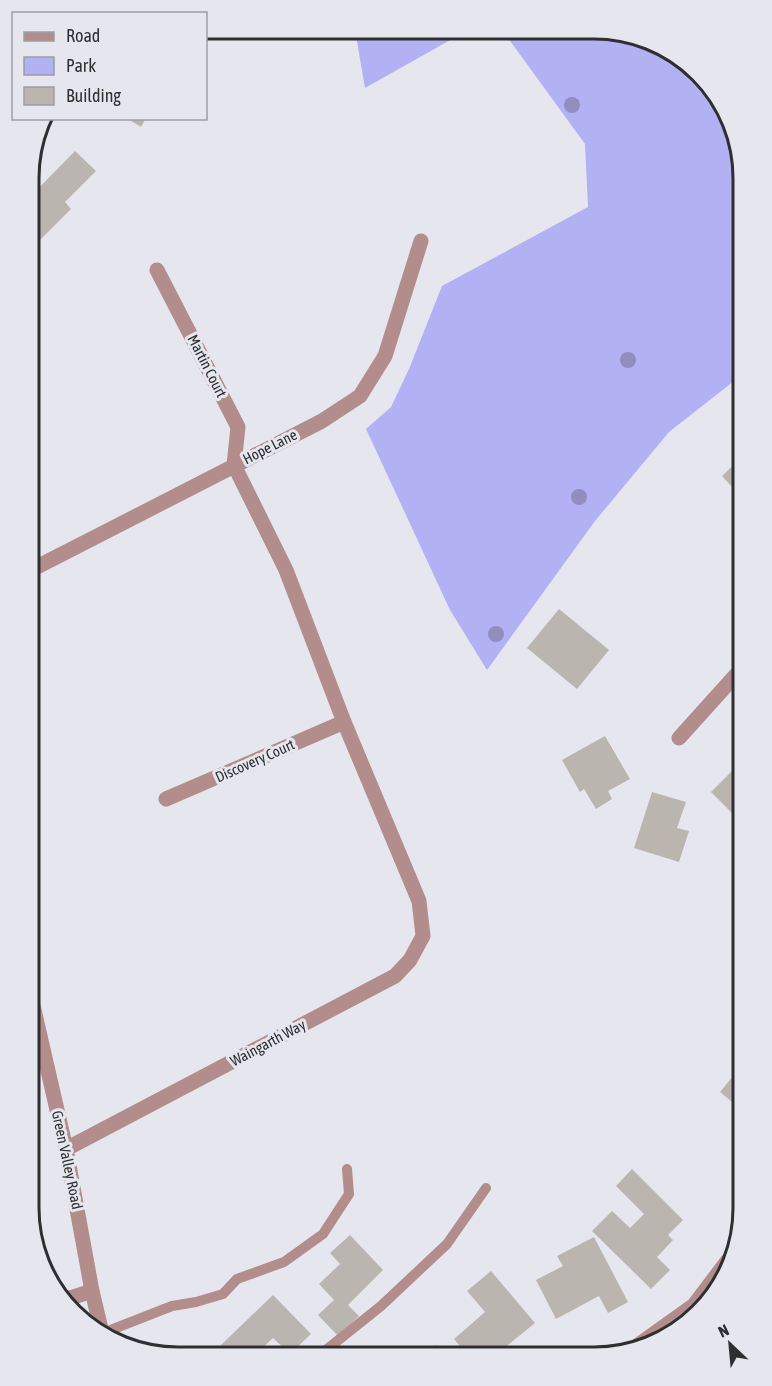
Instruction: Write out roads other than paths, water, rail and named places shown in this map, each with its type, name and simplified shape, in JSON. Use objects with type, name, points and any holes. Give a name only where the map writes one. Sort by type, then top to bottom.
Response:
[{"type":"street","name":"Hope Lane","points":[[39,566],[322,421],[360,396],[385,356],[421,242]]},
{"type":"street","name":"Martin Court","points":[[157,270],[238,427],[234,465]]},
{"type":"street","name":"Waingarth Way","points":[[66,1149],[395,975],[410,960],[423,936],[419,901],[344,722],[286,570],[234,465]]},
{"type":"street","points":[[679,738],[733,678]]},
{"type":"street","name":"Discovery Court","points":[[166,799],[344,722]]},
{"type":"street","name":"Green Valley Road","points":[[39,1032],[66,1149],[99,1322]]},
{"type":"street","points":[[699,1299],[711,1282]]},
{"type":"street","points":[[72,1297],[92,1291]]},
{"type":"street","points":[[652,1335],[690,1308]]},
{"type":"lane","points":[[111,1329],[172,1306],[223,1294],[237,1279],[284,1262],[323,1234],[349,1194],[347,1169]]},
{"type":"lane","points":[[330,1347],[381,1306],[447,1244],[486,1188]]}]
